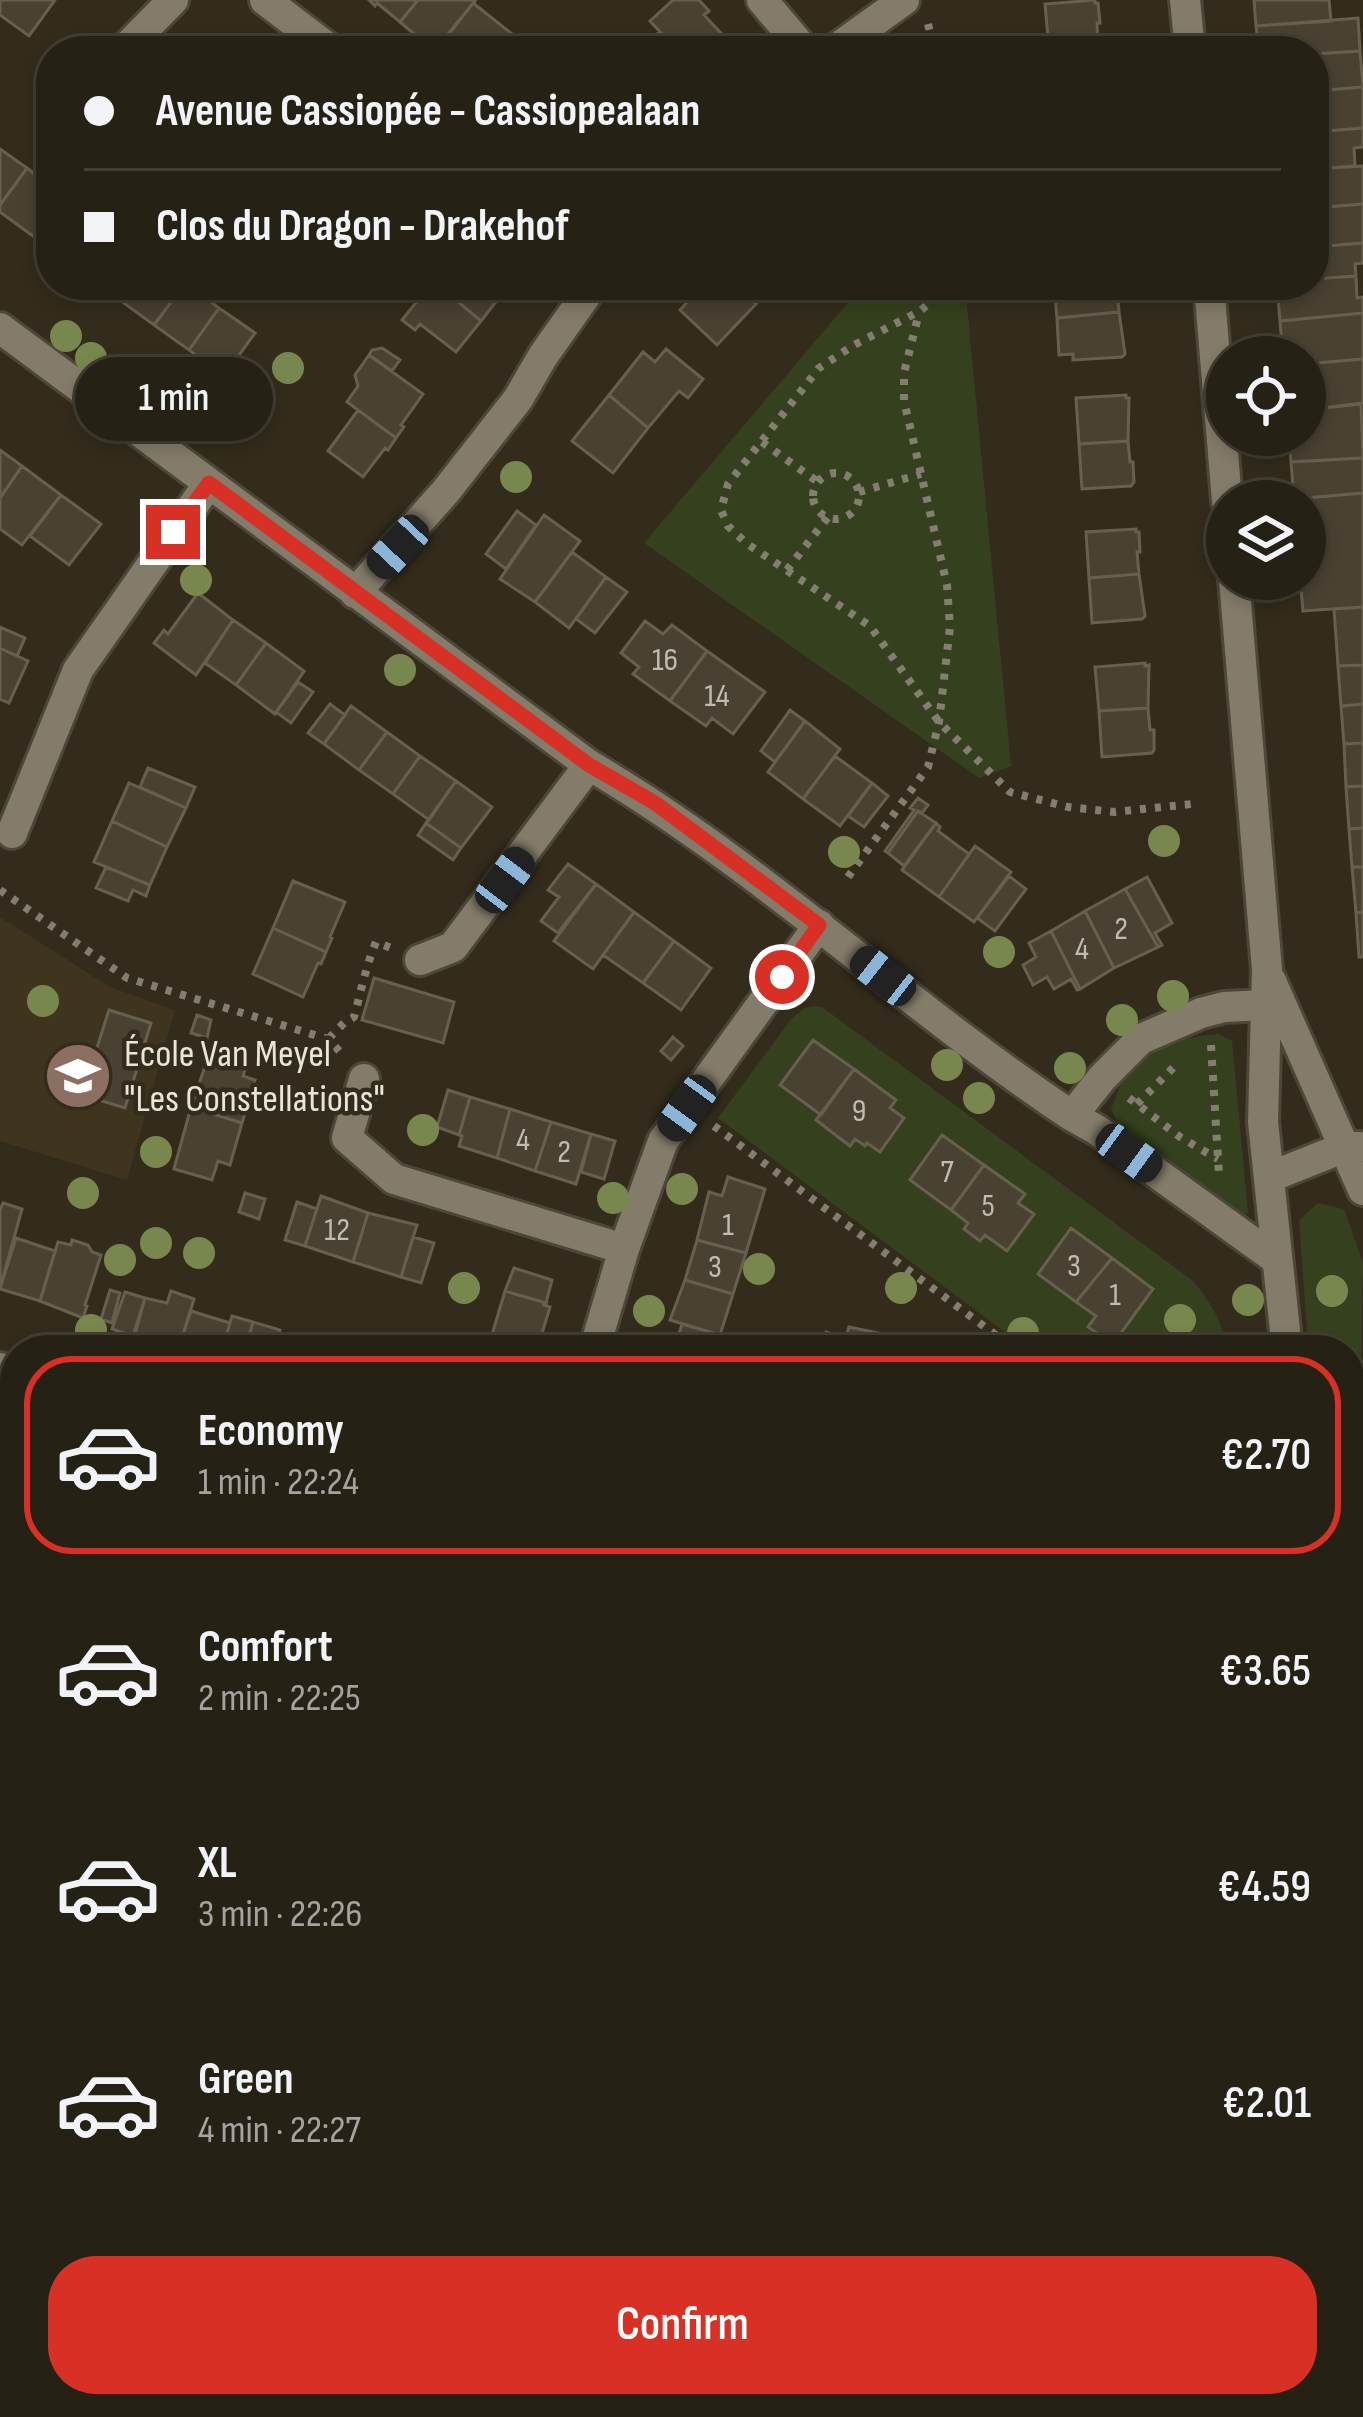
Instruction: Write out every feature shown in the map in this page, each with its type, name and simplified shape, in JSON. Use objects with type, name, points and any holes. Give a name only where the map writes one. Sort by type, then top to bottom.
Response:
[{"type":"street","points":[[138,36],[173,0]]},
{"type":"street","points":[[265,0],[312,36]]},
{"type":"street","points":[[762,0],[792,36]]},
{"type":"street","points":[[1185,0],[1189,36]]},
{"type":"street","points":[[863,36],[915,10]]},
{"type":"street","points":[[355,593],[446,491],[518,399],[582,300]]},
{"type":"street","points":[[1210,300],[1225,480]]},
{"type":"street","points":[[0,328],[589,765],[655,803],[1011,1076],[1097,1130],[1276,1259]]},
{"type":"street","points":[[12,833],[79,670],[209,483]]},
{"type":"street","points":[[1236,600],[1267,970],[1263,1122],[1285,1335]]},
{"type":"street","points":[[420,960],[453,947],[589,765]]},
{"type":"street","points":[[598,1335],[663,1141],[819,925]]},
{"type":"street","points":[[1267,970],[1354,1147],[1363,1190]]},
{"type":"street","points":[[1072,1116],[1141,1039],[1224,1007],[1266,1005]]},
{"type":"street","points":[[364,1079],[347,1138],[394,1178],[624,1249]]},
{"type":"street","points":[[1270,1177],[1354,1147]]},
{"type":"path","points":[[933,300],[819,368],[728,484],[721,510],[728,526],[870,626],[939,722],[1010,792],[1068,807],[1114,812],[1192,804]]},
{"type":"path","points":[[848,877],[928,767],[939,722],[950,626],[947,585],[904,400],[904,373],[920,311]]},
{"type":"path","points":[[762,442],[818,482]]},
{"type":"path","points":[[830,473],[851,478],[859,500],[851,513],[844,518],[828,517],[817,508],[818,482],[830,473]]},
{"type":"path","points":[[858,492],[921,474]]},
{"type":"path","points":[[787,570],[828,517]]},
{"type":"path","points":[[0,890],[127,978],[328,1039],[364,1079]]},
{"type":"path","points":[[328,1039],[353,1018],[366,976]]},
{"type":"path","points":[[1210,1033],[1220,1182]]},
{"type":"path","points":[[1196,1058],[1211,1055]]},
{"type":"path","points":[[1137,1104],[1180,1061]]},
{"type":"path","points":[[1118,1090],[1218,1159]]},
{"type":"path","points":[[720,1130],[996,1335]]},
{"type":"shaded area","name":"École Van Meyel \"Les Constellations\"","points":[[0,917],[110,987],[175,1010],[127,1180],[0,1141]]},
{"type":"green space","points":[[850,300],[966,300],[1011,766],[979,778],[644,543]]},
{"type":"green space","points":[[822,1007],[1192,1280],[1215,1312],[1223,1335],[1009,1335],[718,1118],[792,1018],[805,1008]],"holes":[[[813,1040],[895,1099],[890,1108],[904,1119],[880,1152],[855,1139],[850,1145],[817,1121],[821,1115],[781,1085]],[[942,1135],[1024,1194],[1018,1203],[1034,1214],[1007,1250],[985,1235],[980,1241],[968,1223],[910,1180]]]},
{"type":"green space","points":[[1218,1034],[1232,1041],[1248,1212],[1242,1221],[1121,1132],[1111,1109],[1123,1082],[1153,1053],[1191,1038]]},
{"type":"green space","points":[[1318,1203],[1344,1209],[1363,1263],[1362,1335],[1307,1335],[1299,1220]]},
{"type":"building","points":[[0,0],[55,0],[29,36],[0,15]]},
{"type":"building","points":[[369,0],[418,0],[400,22]]},
{"type":"building","points":[[418,0],[475,1],[446,36],[416,36],[400,22]]},
{"type":"building","points":[[673,0],[699,0],[709,11],[704,15],[724,36],[664,36],[650,21]]},
{"type":"building","points":[[1095,0],[1098,36],[1048,36],[1045,4]]},
{"type":"building","points":[[1254,0],[1329,0],[1331,21],[1256,26]]},
{"type":"building","points":[[473,3],[515,36],[448,36]]},
{"type":"building","points":[[1358,18],[1360,51],[1329,53],[1329,36],[1257,36],[1256,26]]},
{"type":"building","points":[[1360,51],[1363,87],[1329,90],[1329,53]]},
{"type":"building","points":[[1363,87],[1363,128],[1329,131],[1329,90]]},
{"type":"building","points":[[1363,128],[1363,147],[1354,148],[1355,166],[1329,168],[1329,131]]},
{"type":"building","points":[[0,149],[27,168],[0,205]]},
{"type":"building","points":[[1363,166],[1363,204],[1329,207],[1329,168]]},
{"type":"building","points":[[27,168],[36,175],[36,238],[0,212],[0,205]]},
{"type":"building","points":[[1363,204],[1363,243],[1329,246],[1329,207]]},
{"type":"building","points":[[1363,243],[1363,263],[1355,264],[1356,276],[1329,278],[1329,246]]},
{"type":"building","points":[[1356,276],[1363,313],[1280,321],[1278,300],[1329,300],[1329,278]]},
{"type":"building","points":[[122,300],[173,300],[154,325]]},
{"type":"building","points":[[173,300],[208,300],[219,308],[189,350],[154,325]]},
{"type":"building","points":[[418,300],[456,300],[481,321],[456,352],[420,324],[415,330],[402,320]]},
{"type":"building","points":[[456,300],[497,300],[481,321]]},
{"type":"building","points":[[689,300],[752,300],[756,304],[717,345],[680,310]]},
{"type":"building","points":[[1055,300],[1118,300],[1119,312],[1057,318]]},
{"type":"building","points":[[219,308],[255,333],[224,376],[189,350]]},
{"type":"building","points":[[1119,312],[1122,357],[1073,360],[1073,354],[1059,355],[1057,318]]},
{"type":"building","points":[[1363,313],[1363,359],[1326,362],[1326,336],[1281,336],[1280,321]]},
{"type":"building","points":[[382,348],[400,360],[392,371],[369,355]]},
{"type":"building","points":[[666,349],[703,379],[688,398],[679,391],[648,428],[609,395],[643,352],[655,362]]},
{"type":"building","points":[[369,355],[423,394],[396,438],[347,402],[358,386],[355,375]]},
{"type":"building","points":[[1363,359],[1363,403],[1326,407],[1326,362]]},
{"type":"building","points":[[609,395],[648,428],[613,473],[572,441]]},
{"type":"building","points":[[1126,395],[1128,441],[1079,444],[1076,398]]},
{"type":"building","points":[[1361,404],[1363,458],[1291,462],[1291,456],[1326,456],[1326,408]]},
{"type":"building","points":[[358,410],[396,438],[363,477],[328,451]]},
{"type":"building","points":[[1128,441],[1131,486],[1082,489],[1079,444]]},
{"type":"building","points":[[0,450],[22,466],[0,498]]},
{"type":"building","points":[[1363,458],[1363,493],[1326,496],[1326,480],[1292,480],[1291,462]]},
{"type":"building","points":[[22,466],[61,495],[22,545],[0,529],[0,498]]},
{"type":"building","points":[[1363,493],[1363,607],[1303,611],[1302,600],[1326,600],[1326,496]]},
{"type":"building","points":[[61,495],[101,524],[69,565],[30,536]]},
{"type":"building","points":[[517,511],[536,525],[506,569],[486,554]]},
{"type":"building","points":[[544,515],[580,541],[535,602],[500,579]]},
{"type":"building","points":[[1136,529],[1139,574],[1089,578],[1086,532]]},
{"type":"building","points":[[572,552],[606,577],[569,628],[535,602]]},
{"type":"building","points":[[1139,574],[1145,616],[1092,623],[1089,578]]},
{"type":"building","points":[[606,577],[627,592],[595,633],[576,619]]},
{"type":"building","points":[[198,593],[233,620],[196,675],[154,643],[164,630],[168,634]]},
{"type":"building","points":[[1363,607],[1363,665],[1338,666],[1334,609]]},
{"type":"building","points":[[233,620],[266,643],[236,685],[205,663]]},
{"type":"building","points":[[645,621],[663,634],[672,625],[707,651],[670,701],[633,674],[639,667],[621,653]]},
{"type":"building","points":[[0,627],[25,638],[17,656],[0,648]]},
{"type":"building","points":[[266,643],[304,671],[275,714],[236,685]]},
{"type":"building","points":[[0,648],[28,661],[9,703],[0,699]]},
{"type":"building","points":[[707,651],[765,692],[733,734],[712,718],[706,726],[670,701]]},
{"type":"building","points":[[1149,665],[1148,708],[1099,711],[1095,667]]},
{"type":"building","points":[[1363,665],[1363,704],[1341,706],[1338,666]]},
{"type":"building","points":[[298,682],[313,692],[291,723],[276,712]]},
{"type":"building","points":[[330,704],[345,715],[324,744],[308,733]]},
{"type":"building","points":[[1363,704],[1363,743],[1344,744],[1341,706]]},
{"type":"building","points":[[351,706],[387,732],[359,770],[324,744]]},
{"type":"building","points":[[1148,708],[1150,730],[1154,730],[1152,753],[1102,757],[1099,711]]},
{"type":"building","points":[[790,710],[805,721],[775,762],[761,751]]},
{"type":"building","points":[[805,721],[840,749],[803,799],[768,772]]},
{"type":"building","points":[[387,732],[420,756],[393,794],[359,770]]},
{"type":"building","points":[[1363,743],[1363,786],[1346,787],[1344,744]]},
{"type":"building","points":[[420,756],[456,781],[429,820],[393,794]]},
{"type":"building","points":[[835,756],[872,783],[840,826],[803,799]]},
{"type":"building","points":[[148,768],[195,787],[186,808],[140,787]]},
{"type":"building","points":[[456,781],[492,807],[461,848],[426,823]]},
{"type":"building","points":[[129,783],[186,808],[167,847],[112,821]]},
{"type":"building","points":[[872,783],[888,796],[864,827],[848,816]]},
{"type":"building","points":[[1363,786],[1363,828],[1349,829],[1346,787]]},
{"type":"building","points":[[918,798],[928,805],[922,813],[918,811],[888,853],[885,851]]},
{"type":"building","points":[[918,811],[936,823],[904,866],[888,853]]},
{"type":"building","points":[[112,821],[167,847],[150,885],[94,862]]},
{"type":"building","points":[[426,823],[461,848],[453,860],[418,835]]},
{"type":"building","points":[[936,823],[938,831],[969,854],[939,897],[902,870]]},
{"type":"building","points":[[1363,828],[1363,867],[1352,867],[1349,829]]},
{"type":"building","points":[[975,846],[1011,872],[974,922],[939,897]]},
{"type":"building","points":[[568,864],[596,884],[558,933],[541,921],[559,897],[548,890]]},
{"type":"building","points":[[106,867],[150,885],[146,896],[133,890],[128,901],[96,888]]},
{"type":"building","points":[[1352,867],[1363,867],[1363,912],[1356,913]]},
{"type":"building","points":[[1009,876],[1026,889],[995,931],[977,918]]},
{"type":"building","points":[[1147,877],[1172,923],[1155,933],[1162,945],[1158,947],[1125,889]]},
{"type":"building","points":[[293,881],[345,902],[326,952],[273,928]]},
{"type":"building","points":[[596,884],[634,912],[593,969],[554,941]]},
{"type":"building","points":[[1125,889],[1158,947],[1114,968],[1085,911]]},
{"type":"building","points":[[1085,911],[1114,968],[1080,989],[1051,931]]},
{"type":"building","points":[[634,912],[674,941],[643,983],[603,955]]},
{"type":"building","points":[[1363,912],[1363,957],[1359,957],[1356,913]]},
{"type":"building","points":[[273,928],[326,952],[303,997],[253,974]]},
{"type":"building","points":[[1051,931],[1080,989],[1071,979],[1054,989],[1047,977],[1033,985],[1023,965],[1036,957],[1029,943]]},
{"type":"building","points":[[674,941],[711,968],[681,1010],[643,983]]},
{"type":"building","points":[[374,978],[454,1002],[443,1043],[362,1020]]},
{"type":"building","points":[[109,1010],[151,1023],[125,1108],[82,1095]]},
{"type":"building","points":[[197,1015],[211,1020],[207,1038],[191,1033]]},
{"type":"building","points":[[673,1037],[683,1046],[671,1060],[661,1051]]},
{"type":"building","points":[[813,1040],[854,1069],[821,1115],[780,1085]]},
{"type":"building","points":[[212,1046],[249,1057],[243,1076],[255,1080],[242,1123],[191,1107]]},
{"type":"building","points":[[854,1069],[896,1100],[890,1108],[904,1118],[880,1152],[855,1139],[850,1146],[816,1120]]},
{"type":"building","points":[[448,1090],[470,1097],[459,1135],[437,1127]]},
{"type":"building","points":[[470,1097],[510,1109],[497,1158],[459,1146]]},
{"type":"building","points":[[191,1107],[242,1123],[230,1165],[218,1161],[212,1180],[174,1169]]},
{"type":"building","points":[[510,1109],[551,1122],[535,1171],[497,1158]]},
{"type":"building","points":[[551,1122],[591,1134],[576,1184],[535,1171]]},
{"type":"building","points":[[591,1134],[615,1141],[604,1179],[581,1172]]},
{"type":"building","points":[[942,1135],[984,1165],[951,1210],[910,1180]]},
{"type":"building","points":[[984,1165],[1025,1194],[1018,1203],[1034,1214],[1007,1251],[985,1235],[980,1241],[951,1210]]},
{"type":"building","points":[[728,1177],[765,1189],[746,1253],[697,1240],[709,1192],[722,1196]]},
{"type":"building","points":[[245,1193],[265,1199],[259,1219],[239,1212]]},
{"type":"building","points":[[321,1196],[368,1213],[353,1262],[305,1246]]},
{"type":"building","points":[[297,1202],[317,1209],[305,1246],[285,1240]]},
{"type":"building","points":[[3,1203],[22,1209],[0,1288],[0,1210]]},
{"type":"building","points":[[368,1213],[417,1225],[401,1277],[353,1262]]},
{"type":"building","points":[[1071,1228],[1112,1258],[1076,1302],[1038,1274]]},
{"type":"building","points":[[413,1237],[434,1243],[421,1283],[401,1277]]},
{"type":"building","points":[[16,1238],[55,1251],[40,1301],[0,1289]]},
{"type":"building","points":[[72,1240],[101,1255],[83,1318],[40,1301],[58,1242],[71,1245]]},
{"type":"building","points":[[697,1240],[746,1253],[733,1294],[685,1280]]},
{"type":"building","points":[[1112,1258],[1153,1289],[1120,1335],[1100,1335],[1088,1327],[1096,1316],[1076,1302]]},
{"type":"building","points":[[514,1268],[552,1280],[546,1303],[505,1291]]},
{"type":"building","points":[[685,1280],[733,1294],[720,1335],[670,1320]]},
{"type":"building","points":[[110,1290],[120,1293],[112,1323],[101,1319]]},
{"type":"building","points":[[171,1291],[194,1299],[183,1335],[135,1335],[145,1298],[167,1303]]},
{"type":"building","points":[[505,1291],[550,1307],[542,1335],[492,1335]]},
{"type":"building","points":[[125,1292],[145,1298],[133,1335],[112,1329]]},
{"type":"building","points":[[191,1311],[230,1323],[226,1335],[183,1335]]},
{"type":"building","points":[[232,1316],[253,1322],[249,1335],[226,1335]]},
{"type":"building","points":[[253,1322],[280,1330],[278,1335],[249,1335]]},
{"type":"building","points":[[682,1324],[720,1335],[679,1335]]},
{"type":"building","points":[[849,1327],[887,1335],[847,1335]]},
{"type":"place","name":"École Van Meyel \"Les Constellations\"","points":[[78,1076]]},
{"type":"route","points":[[173,532],[209,483],[589,765],[655,803],[819,925],[782,977]]}]
